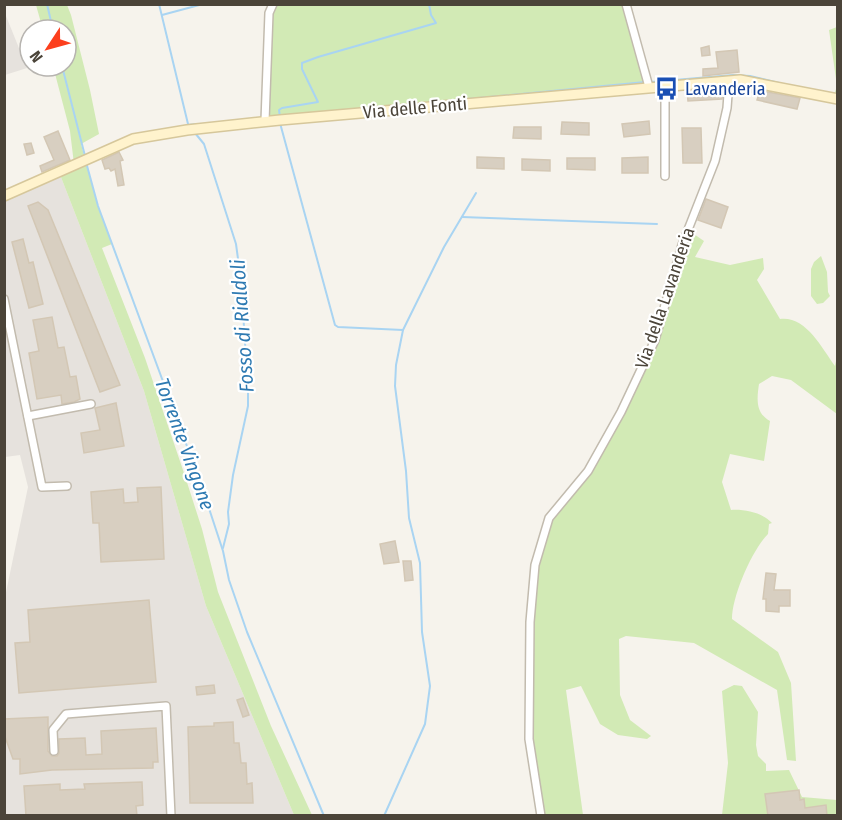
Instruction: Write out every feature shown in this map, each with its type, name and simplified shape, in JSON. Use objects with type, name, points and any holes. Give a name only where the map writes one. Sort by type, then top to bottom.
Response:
[{"type":"street","points":[[265,122],[269,13],[273,4]]},
{"type":"street","points":[[626,4],[649,87]]},
{"type":"street","name":"Via delle Fonti","points":[[4,196],[133,139],[187,130],[740,80],[837,99]]},
{"type":"street","name":"Via della Lavanderia","points":[[541,816],[529,739],[530,622],[535,565],[549,518],[588,471],[621,412],[655,340],[682,245],[715,161],[727,108],[729,81]]},
{"type":"street","points":[[665,86],[665,176]]},
{"type":"street","points":[[4,298],[42,487],[67,486]]},
{"type":"street","points":[[28,416],[91,404]]},
{"type":"street","points":[[54,751],[53,730],[66,714],[166,706],[171,816]]},
{"type":"shaded area","points":[[4,11],[18,46],[18,71],[4,75]]},
{"type":"shaded area","points":[[59,172],[144,391],[206,606],[294,815],[5,815],[5,597],[28,487],[20,455],[5,457],[4,196]]},
{"type":"green space","points":[[36,5],[67,5],[72,18],[40,18]]},
{"type":"green space","points":[[273,5],[626,5],[649,87],[265,121],[269,13]]},
{"type":"green space","points":[[837,27],[837,86],[829,30]]},
{"type":"green space","points":[[78,43],[99,134],[81,144],[98,206],[112,244],[102,248],[145,358],[184,473],[202,529],[218,592],[271,726],[312,815],[294,815],[206,606],[144,391],[59,172],[74,164],[70,131],[56,78],[78,78]]},
{"type":"green space","points":[[837,86],[837,99],[833,98]]},
{"type":"green space","points":[[688,230],[704,241],[695,257],[730,265],[763,258],[764,269],[757,280],[780,319],[798,322],[812,334],[835,366],[837,356],[837,414],[791,380],[772,376],[759,384],[759,409],[770,421],[764,461],[730,454],[722,482],[731,510],[753,512],[772,523],[769,524],[768,534],[744,574],[735,598],[732,619],[778,652],[791,683],[796,761],[787,760],[777,690],[694,643],[626,636],[619,639],[620,695],[630,720],[651,736],[647,739],[618,735],[600,724],[581,686],[566,690],[583,815],[541,816],[529,739],[535,565],[549,518],[588,471],[655,340]]},
{"type":"green space","points":[[821,256],[827,272],[830,296],[823,303],[817,304],[811,296],[811,269],[814,262]]},
{"type":"green space","points":[[734,685],[742,686],[758,712],[756,745],[758,756],[766,764],[766,771],[789,770],[802,797],[837,800],[837,815],[722,815],[728,763],[722,691]]},
{"type":"building","points":[[709,46],[710,55],[702,56],[701,48]]},
{"type":"building","points":[[737,50],[739,72],[703,76],[703,69],[718,68],[716,52]]},
{"type":"building","points":[[723,88],[722,99],[688,101],[687,91]]},
{"type":"building","points":[[745,88],[800,98],[797,109],[757,100],[759,94],[744,91]]},
{"type":"building","points":[[649,121],[650,134],[624,137],[622,124]]},
{"type":"building","points":[[562,122],[589,123],[589,135],[561,134]]},
{"type":"building","points":[[514,127],[541,127],[541,139],[513,138]]},
{"type":"building","points":[[682,128],[701,128],[702,163],[683,163]]},
{"type":"building","points":[[58,131],[70,160],[42,172],[40,166],[54,160],[44,137]]},
{"type":"building","points":[[31,143],[34,153],[27,155],[24,144]]},
{"type":"building","points":[[119,152],[123,160],[120,161],[124,185],[118,186],[115,169],[111,171],[109,168],[105,169],[102,160]]},
{"type":"building","points":[[477,157],[504,158],[504,169],[477,168]]},
{"type":"building","points":[[648,157],[648,173],[622,173],[622,158]]},
{"type":"building","points":[[567,158],[595,158],[595,170],[567,169]]},
{"type":"building","points":[[522,159],[550,160],[550,171],[522,170]]},
{"type":"building","points":[[706,199],[728,207],[721,228],[698,220]]},
{"type":"building","points":[[38,202],[48,210],[120,385],[100,392],[28,206]]},
{"type":"building","points":[[23,239],[29,263],[33,262],[43,304],[29,308],[12,242]]},
{"type":"building","points":[[52,317],[58,348],[64,347],[70,377],[76,376],[80,399],[74,402],[62,404],[61,395],[37,399],[29,353],[39,351],[33,320]]},
{"type":"building","points":[[116,403],[124,446],[84,453],[81,433],[100,430],[95,408]]},
{"type":"building","points":[[161,487],[164,559],[101,562],[99,523],[93,523],[91,492],[123,489],[124,503],[138,502],[137,488]]},
{"type":"building","points":[[395,541],[399,562],[384,564],[380,544]]},
{"type":"building","points":[[403,561],[411,561],[413,580],[405,581]]},
{"type":"building","points":[[766,573],[776,574],[774,590],[790,590],[790,606],[779,606],[779,612],[766,611],[766,599],[763,599]]},
{"type":"building","points":[[149,600],[156,682],[19,693],[15,643],[30,642],[28,610]]},
{"type":"building","points":[[214,685],[215,693],[197,695],[196,687]]},
{"type":"building","points":[[243,698],[249,715],[243,717],[237,700]]},
{"type":"building","points":[[48,717],[48,751],[52,756],[57,756],[59,753],[59,739],[85,738],[86,755],[102,754],[101,731],[156,728],[158,762],[153,762],[153,768],[52,770],[20,774],[20,759],[13,759],[4,734],[4,719]]},
{"type":"building","points":[[233,722],[234,743],[239,743],[241,763],[246,763],[247,784],[252,783],[253,803],[190,803],[188,727],[214,726],[214,723]]},
{"type":"building","points":[[142,782],[143,805],[136,806],[137,816],[26,816],[24,786],[60,784],[60,790],[85,789],[84,784]]},
{"type":"building","points":[[799,790],[800,800],[804,799],[805,808],[826,805],[827,816],[768,816],[765,794]]},
{"type":"waterway","name":"Torrente Vingone","points":[[47,4],[50,18]]},
{"type":"waterway","name":"Fosso di Rialdoli","points":[[159,4],[188,124]]},
{"type":"waterway","points":[[162,15],[203,4]]},
{"type":"waterway","points":[[280,117],[279,110],[282,108],[318,102],[302,69],[302,63],[436,23],[431,15],[429,4]]},
{"type":"waterway","points":[[651,82],[733,75],[750,76],[779,83]]},
{"type":"waterway","name":"Torrente Vingone","points":[[65,78],[85,156]]},
{"type":"waterway","points":[[406,105],[645,82]]},
{"type":"waterway","points":[[828,93],[838,94]]},
{"type":"waterway","points":[[280,123],[335,325],[403,330]]},
{"type":"waterway","name":"Fosso di Rialdoli","points":[[188,125],[197,124]]},
{"type":"waterway","name":"Fosso di Rialdoli","points":[[195,133],[204,144],[236,244],[241,281],[248,406],[233,475],[228,512],[229,524],[223,548]]},
{"type":"waterway","name":"Torrente Vingone","points":[[86,162],[98,206],[201,484],[247,632],[324,816]]},
{"type":"waterway","points":[[384,816],[425,724],[430,686],[422,632],[420,563],[409,518],[406,471],[395,386],[396,365],[403,330],[444,247],[476,193]]},
{"type":"waterway","points":[[462,217],[657,224]]},
{"type":"place","name":"Lavanderia","points":[[667,89]]}]
